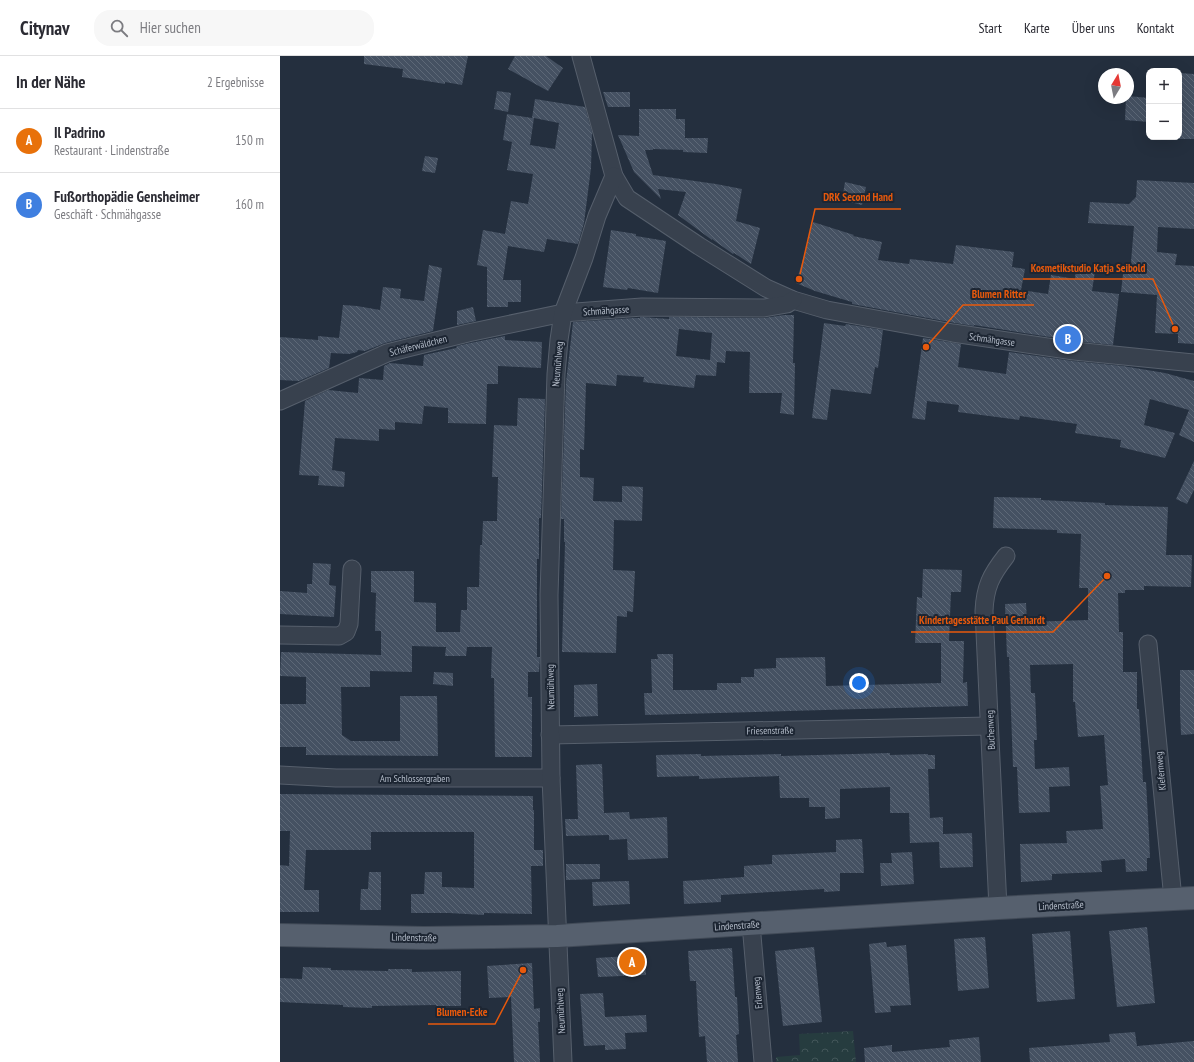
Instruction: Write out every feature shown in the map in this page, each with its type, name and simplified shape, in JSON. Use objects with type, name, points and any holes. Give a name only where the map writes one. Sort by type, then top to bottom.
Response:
[{"type":"main road","name":"Lindenstraße","points":[[280,935],[424,938],[557,936],[998,908],[1194,898]]},
{"type":"street","name":"Schmähgasse","points":[[581,56],[614,176],[627,198],[766,288],[793,300],[827,310],[953,333],[1074,351],[1194,363]]},
{"type":"street","points":[[563,313],[602,202],[614,176]]},
{"type":"street","name":"Schmähgasse","points":[[563,313],[642,307],[764,308],[787,304],[793,300]]},
{"type":"street","name":"Schäferwäldchen","points":[[280,401],[387,353],[468,333],[563,313]]},
{"type":"street","name":"Neumühlweg","points":[[562,1062],[551,778],[549,595],[556,374],[563,313]]},
{"type":"street","name":"Buchenweg","points":[[998,908],[989,726],[985,597],[990,580],[995,570],[1006,556]]},
{"type":"street","points":[[280,635],[339,636],[346,632],[349,624],[352,569]]},
{"type":"street","name":"Kiefernweg","points":[[1148,644],[1173,899]]},
{"type":"street","name":"Friesenstraße","points":[[550,735],[989,726]]},
{"type":"street","name":"Am Schlossergraben","points":[[280,775],[336,778],[551,778]]},
{"type":"street","name":"Erlenweg","points":[[751,924],[762,1062]]},
{"type":"green space","points":[[853,1031],[856,1062],[776,1062],[776,1057],[800,1055],[799,1034]]},
{"type":"building","points":[[364,56],[468,56],[462,85],[445,82],[445,84],[402,77],[403,69],[364,64]]},
{"type":"building","points":[[515,56],[546,56],[563,68],[548,91],[508,69]]},
{"type":"building","points":[[1182,73],[1194,74],[1194,139],[1182,139]]},
{"type":"building","points":[[497,91],[511,93],[508,112],[494,109]]},
{"type":"building","points":[[603,92],[630,92],[630,107],[608,107]]},
{"type":"building","points":[[1134,97],[1146,98],[1146,122],[1125,120],[1126,104],[1134,104]]},
{"type":"building","points":[[535,99],[585,107],[592,132],[591,168],[584,223],[578,244],[547,239],[544,252],[508,246],[503,280],[521,280],[521,302],[508,302],[508,307],[487,307],[487,267],[477,265],[483,230],[505,234],[511,201],[528,204],[533,174],[507,170],[512,142],[503,140],[507,114],[532,118]],"holes":[[[534,118],[559,123],[555,149],[530,145]]]},
{"type":"building","points":[[639,109],[676,109],[676,119],[685,119],[685,138],[708,138],[707,153],[683,152],[683,150],[645,150],[653,175],[742,189],[736,221],[760,228],[751,264],[712,240],[678,215],[686,192],[658,189],[661,199],[634,172],[618,135],[639,136]]},
{"type":"building","points":[[425,156],[438,158],[435,173],[422,171]]},
{"type":"building","points":[[1137,180],[1194,183],[1194,229],[1158,227],[1157,252],[1177,254],[1175,265],[1194,266],[1194,344],[1178,343],[1178,334],[1155,333],[1157,295],[1121,292],[1123,274],[1130,274],[1134,226],[1088,223],[1090,202],[1129,204],[1136,197]]},
{"type":"building","points":[[845,182],[866,187],[862,205],[842,200]]},
{"type":"building","points":[[813,222],[854,235],[853,236],[882,242],[878,260],[909,264],[910,259],[953,264],[956,245],[1014,252],[1012,267],[1025,269],[1021,290],[1048,294],[1051,275],[1075,279],[1076,268],[1095,271],[1092,291],[1119,294],[1113,345],[1075,341],[955,323],[852,304],[852,302],[815,291],[796,283]]},
{"type":"building","points":[[611,230],[666,241],[658,293],[628,288],[627,290],[603,287]]},
{"type":"building","points":[[429,265],[442,268],[433,331],[385,343],[365,351],[358,350],[357,352],[349,354],[331,353],[329,368],[299,381],[280,380],[280,337],[318,340],[318,336],[339,338],[343,305],[380,310],[383,287],[401,289],[400,298],[424,301]]},
{"type":"building","points":[[473,307],[476,321],[457,325],[457,311]]},
{"type":"building","points":[[794,315],[794,415],[780,413],[782,393],[749,393],[750,352],[726,351],[725,363],[717,362],[716,376],[696,375],[694,388],[643,382],[644,377],[617,375],[616,386],[586,383],[584,450],[580,449],[580,477],[594,478],[593,501],[622,502],[622,486],[643,487],[642,521],[614,520],[613,570],[635,571],[633,612],[627,611],[627,617],[617,616],[616,653],[562,652],[565,542],[564,519],[561,519],[566,382],[573,322],[640,317],[669,319],[669,317],[764,318]],"holes":[[[679,329],[712,333],[710,360],[676,356]]]},
{"type":"building","points":[[824,323],[845,326],[846,324],[883,330],[878,368],[875,367],[871,394],[831,389],[827,420],[812,418]]},
{"type":"building","points":[[505,336],[505,340],[542,342],[541,368],[498,366],[498,384],[487,384],[486,424],[448,423],[448,408],[424,406],[422,424],[395,422],[395,430],[379,429],[379,441],[335,438],[332,470],[345,472],[344,487],[318,485],[319,476],[299,475],[305,401],[328,390],[358,393],[359,378],[383,380],[384,366],[390,363],[423,366],[424,355],[456,348],[457,346]]},
{"type":"building","points":[[923,338],[961,344],[958,367],[1006,374],[1009,352],[1123,366],[1165,373],[1194,381],[1194,442],[1179,435],[1189,410],[1150,399],[1144,425],[1175,433],[1165,458],[1120,447],[1121,440],[1075,433],[1077,424],[1020,416],[1019,420],[958,412],[959,405],[927,401],[925,420],[912,418]]},
{"type":"building","points":[[518,398],[545,399],[541,518],[539,518],[539,559],[537,559],[537,657],[540,657],[539,672],[528,672],[528,697],[532,697],[532,757],[495,757],[494,678],[491,678],[492,647],[467,647],[466,656],[445,656],[446,647],[412,646],[412,672],[370,671],[370,687],[341,687],[342,735],[351,741],[400,741],[400,696],[437,696],[438,756],[306,755],[306,747],[280,747],[280,704],[306,704],[306,677],[280,676],[281,652],[381,655],[381,631],[375,631],[376,593],[371,592],[371,571],[414,571],[414,602],[436,603],[436,632],[460,632],[461,610],[467,610],[467,587],[479,587],[480,545],[482,545],[483,521],[497,521],[498,477],[492,477],[494,425],[517,426]]},
{"type":"building","points":[[1194,461],[1194,490],[1187,504],[1176,499]]},
{"type":"building","points":[[994,497],[1041,498],[1041,500],[1105,503],[1105,505],[1168,507],[1166,555],[1192,555],[1191,587],[1144,586],[1144,590],[1125,590],[1125,593],[1118,593],[1119,632],[1123,632],[1123,672],[1137,672],[1137,709],[1139,709],[1143,782],[1146,782],[1149,836],[1150,858],[1147,858],[1147,871],[1126,872],[1125,859],[1101,861],[1102,872],[1052,874],[1052,880],[1021,882],[1020,844],[1067,843],[1066,831],[1103,829],[1100,786],[1108,785],[1104,735],[1078,737],[1075,702],[1073,702],[1073,664],[1030,665],[1031,693],[1035,693],[1037,740],[1034,740],[1035,769],[1069,767],[1070,786],[1049,787],[1050,812],[1019,813],[1017,767],[1013,767],[1009,657],[1007,657],[1005,604],[1026,603],[1027,622],[1088,620],[1088,588],[1079,588],[1081,534],[1057,533],[1057,530],[993,528]]},
{"type":"building","points":[[313,563],[331,564],[329,585],[336,586],[334,617],[280,614],[280,591],[307,593],[307,584],[312,584]]},
{"type":"building","points":[[923,569],[962,570],[961,592],[951,592],[949,641],[964,641],[963,683],[967,682],[968,706],[645,715],[644,693],[652,693],[651,659],[658,659],[657,654],[673,654],[673,690],[717,690],[717,683],[741,683],[741,677],[754,677],[754,669],[776,668],[776,658],[825,657],[826,686],[941,683],[941,643],[915,643],[917,597],[922,598]]},
{"type":"building","points":[[1180,670],[1194,670],[1194,734],[1181,735]]},
{"type":"building","points":[[434,672],[453,673],[453,686],[433,684]]},
{"type":"building","points":[[597,684],[598,716],[574,717],[574,685]]},
{"type":"building","points":[[890,753],[890,755],[935,755],[935,769],[928,769],[930,818],[943,817],[943,834],[972,833],[973,867],[940,868],[939,842],[910,843],[909,813],[890,813],[890,787],[840,789],[840,818],[825,819],[825,807],[809,807],[809,798],[780,798],[779,776],[699,779],[699,776],[657,777],[656,755],[701,754],[701,756],[781,754],[781,756]]},
{"type":"building","points":[[602,764],[604,813],[629,812],[630,819],[667,817],[668,858],[628,860],[627,839],[609,840],[609,835],[566,836],[565,819],[578,819],[576,765]]},
{"type":"building","points":[[280,794],[533,796],[534,850],[543,850],[543,866],[531,866],[532,914],[484,913],[484,915],[411,913],[411,894],[424,894],[425,872],[442,872],[442,887],[474,888],[474,832],[371,832],[371,850],[306,850],[304,890],[319,890],[319,912],[280,912],[280,865],[289,866],[290,831],[280,831]]},
{"type":"building","points":[[862,839],[864,873],[840,873],[840,891],[824,892],[824,889],[721,895],[721,902],[684,904],[683,881],[744,877],[744,866],[772,864],[772,855],[836,852],[836,840]]},
{"type":"building","points":[[912,852],[914,884],[881,886],[880,863],[892,863],[891,853]]},
{"type":"building","points":[[566,864],[600,864],[600,879],[566,880]]},
{"type":"building","points":[[369,872],[381,872],[381,910],[360,910],[361,889],[368,889]]},
{"type":"building","points":[[629,881],[630,904],[593,906],[592,882]]},
{"type":"building","points":[[1147,927],[1155,1003],[1117,1007],[1109,931]]},
{"type":"building","points":[[1070,931],[1075,999],[1037,1002],[1032,934]]},
{"type":"building","points":[[985,937],[989,988],[958,991],[954,939]]},
{"type":"building","points":[[886,942],[887,947],[906,945],[911,1005],[890,1006],[891,1012],[875,1013],[869,944]]},
{"type":"building","points":[[814,947],[822,1022],[783,1026],[775,951]]},
{"type":"building","points":[[732,948],[739,1034],[736,1035],[738,1062],[707,1062],[705,1036],[699,1037],[696,981],[690,981],[688,951]]},
{"type":"building","points":[[645,955],[646,975],[598,977],[596,958]]},
{"type":"building","points":[[532,963],[534,1009],[540,1008],[540,1022],[538,1022],[540,1062],[514,1062],[511,997],[489,998],[487,966]]},
{"type":"building","points":[[303,967],[331,968],[331,970],[388,971],[388,969],[412,969],[412,972],[461,971],[461,1006],[372,1006],[372,1008],[280,1002],[280,978],[302,979]]},
{"type":"building","points":[[603,993],[605,1017],[646,1015],[647,1032],[625,1033],[626,1049],[605,1050],[605,1045],[584,1046],[580,994]]},
{"type":"building","points":[[1135,1032],[1137,1046],[1194,1041],[1194,1062],[1030,1062],[1029,1048],[1110,1042],[1109,1034]]},
{"type":"building","points":[[979,1037],[981,1062],[865,1062],[864,1048],[892,1045],[892,1052],[950,1047],[949,1040]]},
{"type":"place","name":"DRK Second Hand","points":[[799,279]]},
{"type":"place","name":"Kosmetikstudio Katja Seibold","points":[[1175,329]]},
{"type":"place","name":"Fußorthopädie Gensheimer","points":[[1068,339]]},
{"type":"place","name":"Blumen Ritter","points":[[926,347]]},
{"type":"place","name":"Kindertagesstätte Paul Gerhardt","points":[[1107,576]]},
{"type":"place","name":"Il Padrino","points":[[632,962]]},
{"type":"place","name":"Blumen-Ecke","points":[[523,970]]}]
